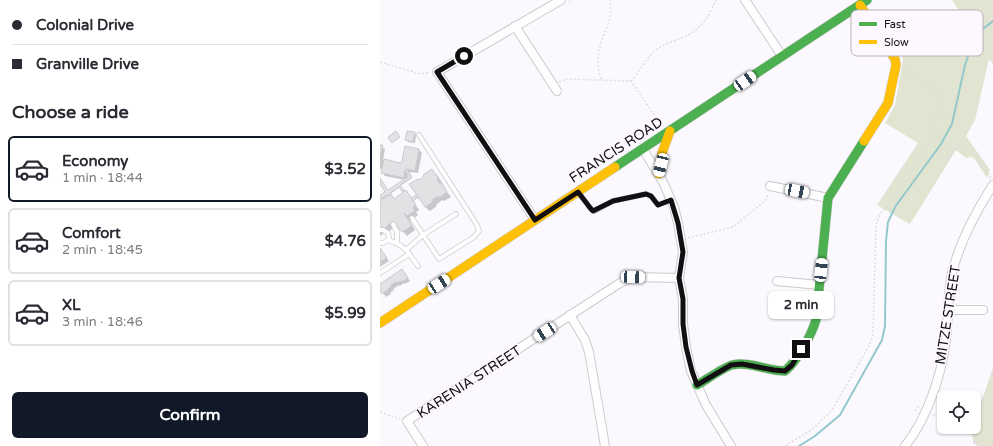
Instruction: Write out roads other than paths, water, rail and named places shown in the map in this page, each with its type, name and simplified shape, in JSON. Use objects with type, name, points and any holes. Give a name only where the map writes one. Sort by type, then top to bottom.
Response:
[{"type":"main road","name":"FRANCIS ROAD","points":[[853,10],[864,3]]},
{"type":"main road","name":"FRANCIS ROAD","points":[[380,323],[851,11]]},
{"type":"main road","points":[[697,385],[731,365],[742,364],[785,371],[792,365],[813,330],[816,320],[828,198],[888,103],[896,65],[894,56]]},
{"type":"main road","points":[[659,174],[662,153],[670,131]]},
{"type":"street","points":[[535,220],[437,72],[561,0]]},
{"type":"street","points":[[745,0],[782,56]]},
{"type":"street","points":[[515,26],[555,88]]},
{"type":"street","points":[[643,149],[659,174],[671,200],[682,240],[683,252],[679,278],[683,299],[683,324],[686,347],[692,371],[706,405],[731,446]]},
{"type":"street","name":"MITZE STREET","points":[[905,446],[923,417],[936,385],[946,338],[952,274],[957,255],[972,219],[990,196],[993,185]]},
{"type":"street","points":[[770,186],[828,198]]},
{"type":"street","name":"KARENIA STREET","points":[[423,446],[407,421],[620,283],[633,277],[679,278]]},
{"type":"street","points":[[777,281],[819,285]]},
{"type":"street","points":[[948,310],[983,310]]},
{"type":"street","points":[[570,316],[585,340],[589,352],[605,446]]},
{"type":"lane","points":[[412,218],[439,259],[478,233],[478,228],[419,135]]},
{"type":"lane","points":[[578,192],[593,211],[613,201],[646,194],[651,196],[658,205],[671,200]]},
{"type":"lane","points":[[380,272],[408,252],[423,235],[456,214]]},
{"type":"lane","points":[[393,224],[397,232],[397,243]]},
{"type":"lane","points":[[380,230],[388,233],[388,240]]},
{"type":"lane","points":[[380,243],[388,240],[397,243],[408,252],[418,266]]},
{"type":"waterway","points":[[983,29],[993,21]]},
{"type":"waterway","points":[[799,446],[815,436],[840,415],[882,340],[885,326],[886,241],[888,222],[895,207],[941,144],[952,124],[968,56]]}]
